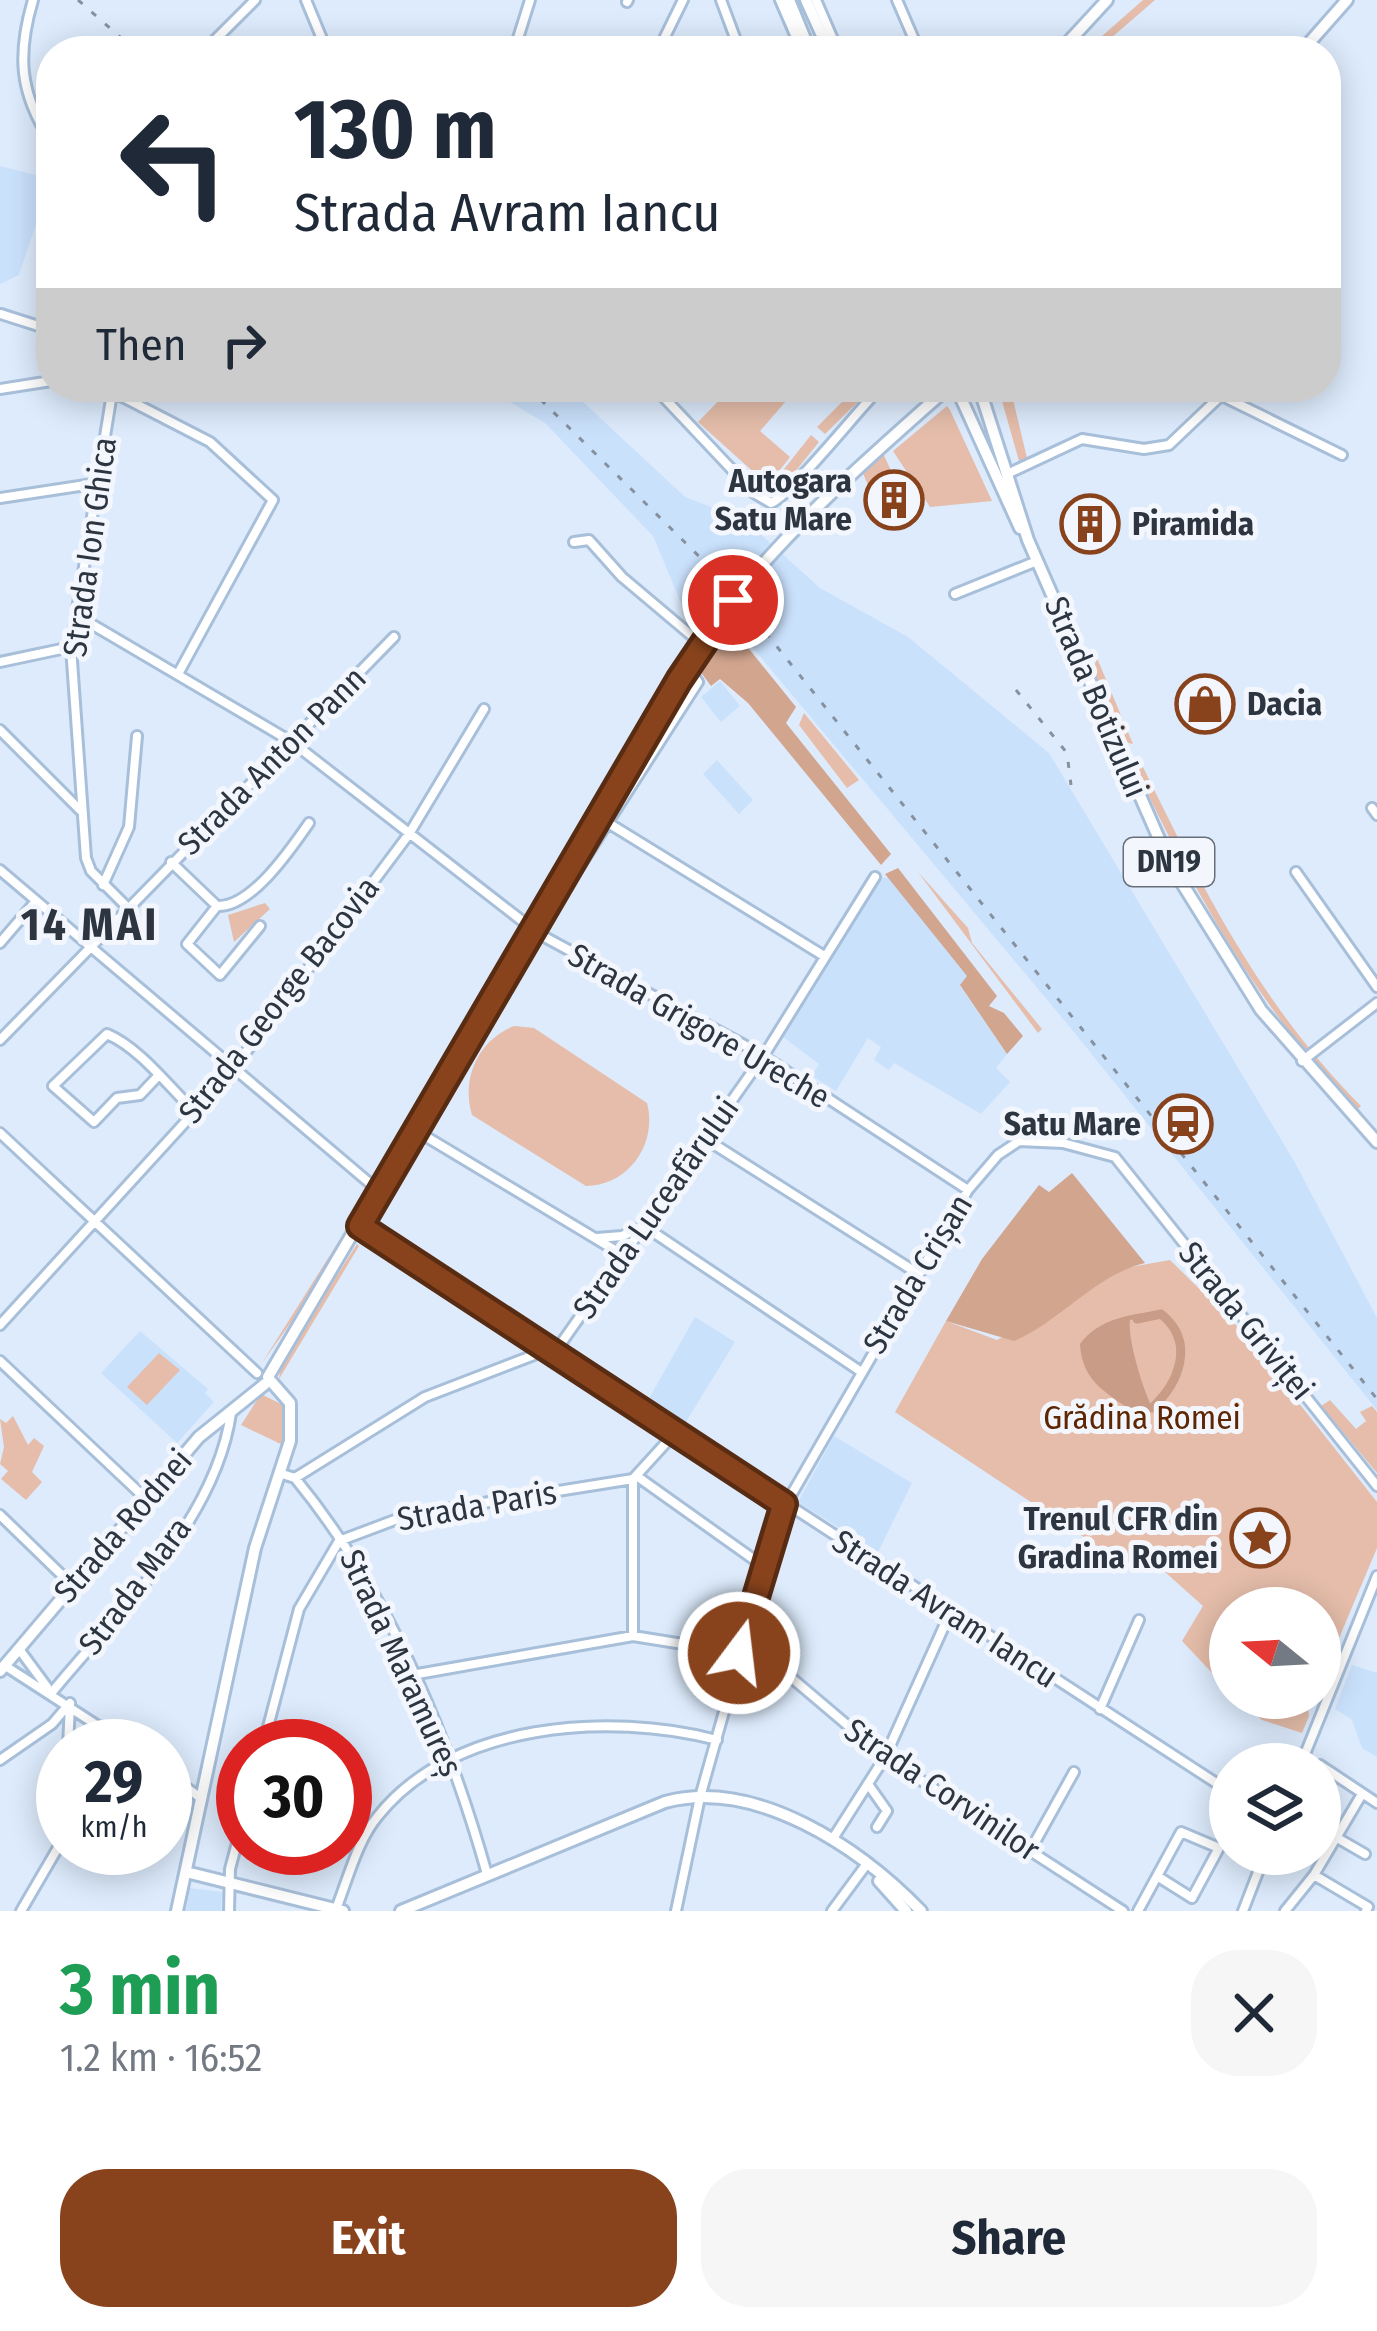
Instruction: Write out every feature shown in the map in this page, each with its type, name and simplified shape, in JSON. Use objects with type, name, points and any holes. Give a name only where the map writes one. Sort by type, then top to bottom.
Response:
[{"type":"main road","points":[[784,0],[800,36]]},
{"type":"main road","points":[[806,0],[826,36]]},
{"type":"main road","points":[[1074,36],[1107,0]]},
{"type":"main road","points":[[1315,36],[1347,0]]},
{"type":"main road","name":"Strada Rodnei","points":[[4,1664],[145,1498],[264,1378],[360,1226],[713,625],[753,575],[856,469],[935,402]]},
{"type":"main road","name":"Strada Botizului","points":[[961,402],[1001,477],[1170,864],[1220,950],[1302,1061],[1377,1142]]},
{"type":"main road","name":"Strada Botizului","points":[[984,402],[1001,477]]},
{"type":"main road","points":[[192,1845],[254,1548],[288,1476],[293,1422],[287,1397],[264,1378]]},
{"type":"main road","points":[[401,1911],[665,1802],[700,1797],[770,1809],[831,1841],[921,1911]]},
{"type":"main road","points":[[866,1865],[906,1911]]},
{"type":"main road","points":[[192,1873],[339,1910]]},
{"type":"main road","points":[[177,1911],[185,1875]]},
{"type":"street","points":[[33,0],[20,64],[36,112]]},
{"type":"street","points":[[219,36],[255,0]]},
{"type":"street","points":[[306,0],[322,36]]},
{"type":"street","points":[[519,36],[530,0]]},
{"type":"street","points":[[665,36],[683,0]]},
{"type":"street","points":[[721,0],[734,36]]},
{"type":"street","points":[[816,0],[829,36]]},
{"type":"street","points":[[897,0],[913,36]]},
{"type":"street","points":[[1,314],[36,325]]},
{"type":"street","points":[[0,389],[36,383]]},
{"type":"street","name":"Strada Ion Ghica","points":[[111,402],[71,647],[86,858],[103,885],[127,906]]},
{"type":"street","points":[[137,402],[210,442],[273,500],[178,674]]},
{"type":"street","points":[[668,402],[754,493],[771,502],[786,495],[832,436],[866,402]]},
{"type":"street","points":[[1001,477],[1082,440],[1144,449],[1169,445],[1211,402]]},
{"type":"street","points":[[1235,402],[1342,455]]},
{"type":"street","points":[[0,498],[98,483]]},
{"type":"street","points":[[542,916],[543,899],[698,641],[622,577],[601,548],[590,540],[574,542]]},
{"type":"street","points":[[955,594],[1037,561]]},
{"type":"street","name":"Strada Grigore Ureche","points":[[76,615],[292,742],[532,929],[763,1056],[968,1190]]},
{"type":"street","name":"Strada Anton Pann","points":[[0,1040],[394,637]]},
{"type":"street","points":[[0,662],[71,647]]},
{"type":"street","points":[[542,916],[554,906],[698,682],[689,669],[679,671]]},
{"type":"street","name":"Strada George Bacovia","points":[[0,1325],[231,1072],[409,835],[484,709]]},
{"type":"street","points":[[0,730],[82,812]]},
{"type":"street","points":[[103,885],[129,827],[137,736]]},
{"type":"street","points":[[605,821],[824,956]]},
{"type":"street","points":[[260,926],[220,975],[186,941],[218,906],[236,903],[309,823]]},
{"type":"street","points":[[171,862],[218,906]]},
{"type":"street","points":[[0,870],[231,1072],[379,1191]]},
{"type":"street","points":[[1296,872],[1377,987]]},
{"type":"street","name":"Strada Luceafărului","points":[[549,1354],[763,1056],[875,878]]},
{"type":"street","points":[[0,943],[36,902]]},
{"type":"street","points":[[1302,1061],[1377,1003]]},
{"type":"street","points":[[158,1076],[136,1097],[117,1098],[94,1122],[53,1086],[106,1034],[158,1076],[195,1112]]},
{"type":"street","points":[[415,1130],[623,1255]]},
{"type":"street","points":[[0,1133],[264,1378]]},
{"type":"street","points":[[704,1138],[917,1273]]},
{"type":"street","name":"Strada Crișan","points":[[676,1911],[700,1797],[784,1504],[917,1273],[968,1190],[998,1155],[1019,1141],[1063,1143],[1115,1157]]},
{"type":"street","name":"Strada Griviței","points":[[1115,1157],[1377,1486]]},
{"type":"street","name":"Strada Avram Iancu","points":[[360,1226],[549,1354],[1209,1779]]},
{"type":"street","points":[[597,1238],[622,1236],[644,1226],[860,1371]]},
{"type":"street","points":[[288,1476],[425,1396],[549,1354]]},
{"type":"street","points":[[0,1361],[145,1498]]},
{"type":"street","name":"Strada Mara","points":[[50,1690],[179,1534],[207,1480],[231,1407]]},
{"type":"street","points":[[633,1636],[636,1478],[674,1434]]},
{"type":"street","name":"Strada Maramureș","points":[[288,1476],[343,1538],[412,1675],[452,1759],[487,1874]]},
{"type":"street","points":[[636,1478],[763,1566]]},
{"type":"street","name":"Strada Paris","points":[[343,1538],[408,1515],[636,1478]]},
{"type":"street","points":[[0,1515],[71,1585]]},
{"type":"street","points":[[270,1719],[299,1609],[324,1560],[343,1538]]},
{"type":"street","points":[[1309,1743],[1377,1576]]},
{"type":"street","points":[[831,1841],[885,1756],[950,1613]]},
{"type":"street","points":[[1100,1709],[1139,1619]]},
{"type":"street","name":"Strada Corvinilor","points":[[412,1675],[633,1636],[739,1653],[788,1674],[885,1756],[1123,1911]]},
{"type":"street","points":[[19,1649],[50,1690]]},
{"type":"street","points":[[4,1664],[92,1719]]},
{"type":"street","points":[[69,1719],[70,1703]]},
{"type":"street","points":[[0,1760],[52,1724],[70,1703]]},
{"type":"street","points":[[339,1910],[381,1810],[452,1759],[542,1733],[596,1725],[636,1725],[717,1740]]},
{"type":"street","points":[[1030,1851],[1074,1772]]},
{"type":"street","points":[[1341,1779],[1377,1803]]},
{"type":"street","points":[[868,1784],[887,1811],[877,1827]]},
{"type":"street","points":[[192,1792],[202,1799]]},
{"type":"street","points":[[1341,1829],[1362,1794]]},
{"type":"street","points":[[1138,1911],[1157,1876],[1181,1832],[1219,1848],[1192,1898],[1157,1876]]},
{"type":"street","points":[[1341,1840],[1365,1854]]},
{"type":"street","points":[[832,1911],[866,1865]]},
{"type":"street","points":[[21,1911],[42,1875]]},
{"type":"street","points":[[230,1911],[232,1875]]},
{"type":"street","points":[[1243,1911],[1257,1875]]},
{"type":"street","points":[[1289,1910],[1314,1875],[1368,1906],[1366,1911]]},
{"type":"shaded area","points":[[0,166],[36,175],[36,224],[19,275],[0,284]]},
{"type":"shaded area","points":[[510,402],[583,402],[685,497],[745,520],[820,588],[908,637],[1049,753],[1294,1161],[1377,1318],[1377,1410],[1074,1032],[733,624],[710,646],[693,631],[653,536],[545,423]]},
{"type":"shaded area","points":[[732,628],[796,707],[786,723],[891,854],[881,865],[748,703],[720,679],[711,686],[697,667]]},
{"type":"shaded area","points":[[720,681],[740,706],[721,722],[701,697]]},
{"type":"shaded area","points":[[717,760],[753,800],[739,814],[703,774]]},
{"type":"shaded area","points":[[898,868],[997,996],[989,1006],[1004,1013],[1023,1036],[1007,1054],[960,985],[967,976],[885,874]]},
{"type":"shaded area","points":[[875,877],[889,878],[968,976],[960,986],[1007,1054],[996,1068],[1010,1082],[981,1114],[894,1063],[889,1070],[874,1060],[881,1047],[868,1038],[836,1091],[812,1076],[819,1064],[778,1033]]},
{"type":"shaded area","points":[[1072,1173],[1145,1263],[1110,1277],[1014,1341],[946,1321],[982,1259],[1039,1185],[1049,1192]]},
{"type":"shaded area","points":[[1163,1311],[1174,1324],[1181,1339],[1183,1355],[1181,1371],[1166,1398],[1153,1408],[1137,1415],[1092,1379],[1080,1344],[1106,1323]],"holes":[[[1161,1314],[1172,1325],[1181,1349],[1177,1375],[1152,1407],[1136,1364],[1130,1320]]]},
{"type":"shaded area","points":[[695,1317],[735,1342],[684,1425],[647,1402]]},
{"type":"shaded area","points":[[140,1331],[208,1389],[205,1393],[214,1402],[177,1443],[101,1373]]},
{"type":"shaded area","points":[[834,1436],[912,1483],[878,1552],[798,1502]]},
{"type":"shaded area","points":[[1352,1665],[1377,1673],[1377,1757],[1362,1748],[1352,1720],[1341,1713],[1341,1693]]},
{"type":"shaded area","points":[[190,1888],[222,1892],[221,1911],[186,1911]]},
{"type":"green space","points":[[1143,0],[1155,0],[1113,36],[1102,36]]},
{"type":"green space","points":[[717,402],[785,402],[760,431],[790,457],[768,485],[698,422]]},
{"type":"green space","points":[[842,402],[858,402],[825,434],[817,427]]},
{"type":"green space","points":[[1002,402],[1014,402],[1027,458],[1019,461]]},
{"type":"green space","points":[[947,406],[992,501],[930,507],[893,451]]},
{"type":"green space","points":[[811,435],[819,442],[778,493],[769,488]]},
{"type":"green space","points":[[878,443],[896,481],[877,488],[868,485],[857,460]]},
{"type":"green space","points":[[1097,658],[1133,744],[1125,742],[1093,670]]},
{"type":"green space","points":[[804,713],[859,780],[847,788],[799,725]]},
{"type":"green space","points":[[1141,763],[1237,944],[1293,1028],[1361,1106],[1357,1110],[1290,1032],[1231,947],[1134,765]]},
{"type":"green space","points":[[918,872],[968,928],[972,943],[1042,1029],[1038,1033]]},
{"type":"green space","points":[[265,903],[270,909],[234,942],[228,915]]},
{"type":"green space","points":[[514,1026],[534,1028],[647,1103],[644,1147],[627,1171],[586,1186],[472,1115],[469,1088],[475,1062],[491,1041]]},
{"type":"green space","points":[[361,1206],[324,1276],[262,1363]]},
{"type":"green space","points":[[377,1227],[541,1334],[540,1337],[376,1231]]},
{"type":"green space","points":[[366,1243],[527,1344],[530,1350]]},
{"type":"green space","points":[[359,1246],[279,1379],[281,1363]]},
{"type":"green space","name":"Grădina Romei","points":[[1170,1260],[1242,1331],[1377,1502],[1377,1548],[1341,1633],[1341,1587],[1209,1587],[1209,1670],[1182,1641],[1203,1606],[1165,1572],[1123,1563],[895,1412],[946,1321],[997,1340],[1125,1268]]},
{"type":"green space","points":[[159,1353],[180,1370],[147,1405],[127,1387]]},
{"type":"green space","points":[[261,1394],[285,1406],[285,1446],[241,1425]]},
{"type":"green space","points":[[1330,1400],[1356,1429],[1366,1421],[1360,1412],[1372,1406],[1377,1412],[1377,1473],[1321,1406]]},
{"type":"green space","points":[[13,1416],[28,1445],[34,1438],[44,1446],[32,1472],[42,1482],[26,1500],[1,1479],[8,1471],[0,1464],[4,1447],[0,1419],[6,1423]]},
{"type":"green space","points":[[1261,1719],[1308,1719],[1302,1733]]},
{"type":"waterway","points":[[1137,1319],[1161,1314],[1172,1325],[1181,1349],[1176,1375],[1152,1408]]},
{"type":"railway","points":[[78,0],[119,36]]},
{"type":"railway","points":[[543,402],[727,584],[1377,1399]]},
{"type":"railway","points":[[1016,690],[1067,753],[1071,785]]},
{"type":"railway","points":[[1233,1523],[1286,1553]]},
{"type":"place","name":"Autogara Satu Mare","points":[[894,500]]},
{"type":"place","name":"Piramida","points":[[1090,524]]},
{"type":"place","name":"Dacia","points":[[1205,704]]},
{"type":"place","name":"Satu Mare","points":[[1183,1124]]},
{"type":"place","name":"Trenul CFR din Gradina Romei","points":[[1260,1538]]},
{"type":"district","name":"14 MAI","points":[[90,925]]},
{"type":"route","points":[[733,600],[679,680],[360,1226],[784,1504],[739,1653]]}]
